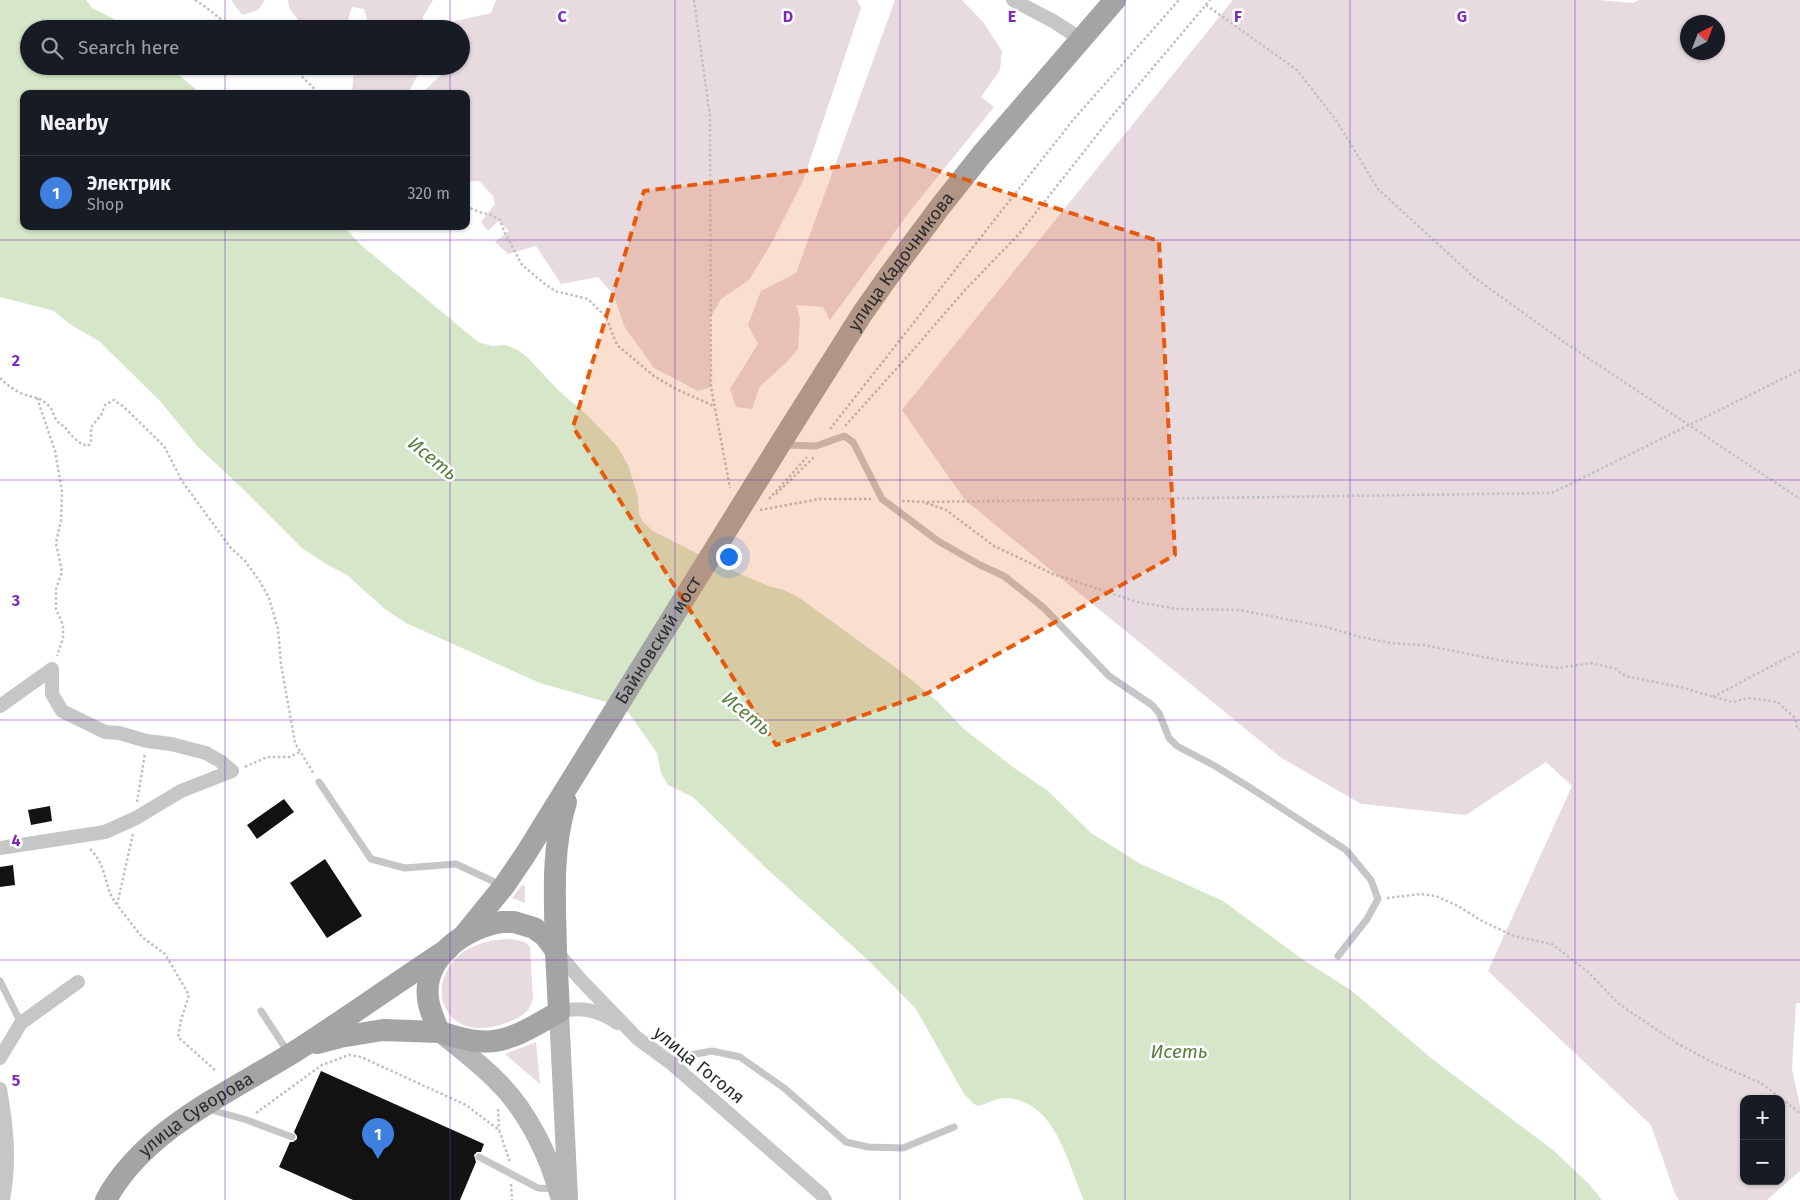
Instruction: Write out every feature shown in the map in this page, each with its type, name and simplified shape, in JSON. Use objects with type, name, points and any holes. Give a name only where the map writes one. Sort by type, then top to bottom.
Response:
[{"type":"main road","name":"улица Кадочникова","points":[[745,501],[862,314],[914,241],[982,154],[1116,0]]},
{"type":"main road","name":"Байновский мост","points":[[589,749],[745,501]]},
{"type":"main road","points":[[296,1051],[448,948],[465,934],[504,886],[589,749]]},
{"type":"main road","points":[[563,1196],[554,890],[556,846],[568,797],[589,749]]},
{"type":"main road","points":[[465,934],[490,923],[514,922],[534,928],[545,936],[556,951]]},
{"type":"main road","points":[[448,948],[432,970],[429,984],[428,997],[439,1032],[497,1080],[522,1113],[540,1141],[563,1196]]},
{"type":"main road","points":[[296,1051],[340,1036],[383,1030],[439,1032],[478,1042],[497,1041],[518,1034],[559,1012]]},
{"type":"main road","name":"улица Суворова","points":[[106,1200],[132,1163],[152,1144],[202,1107],[296,1051]]},
{"type":"street","points":[[1013,0],[1053,21],[1081,39]]},
{"type":"street","points":[[0,706],[52,669]]},
{"type":"street","points":[[0,848],[105,832],[136,818],[181,791],[232,771],[220,761],[206,754],[172,744],[146,741],[119,733],[105,732],[62,711],[52,694],[52,669]]},
{"type":"street","name":"улица Гоголя","points":[[556,951],[637,1038],[672,1063],[822,1195],[825,1200]]},
{"type":"street","points":[[0,1058],[21,1023],[78,982]]},
{"type":"street","points":[[559,1012],[571,1008],[585,1009],[613,1020],[637,1038]]},
{"type":"street","points":[[0,1089],[8,1141],[8,1166],[3,1200]]},
{"type":"lane","points":[[780,444],[816,446],[844,436],[853,442],[882,499],[938,541],[980,565],[1004,576],[1044,608],[1109,676],[1152,705],[1159,713],[1169,738],[1177,746],[1242,783],[1346,850],[1371,880],[1378,899],[1367,919],[1338,956]]},
{"type":"lane","points":[[320,782],[371,859],[405,868],[456,864],[504,886]]},
{"type":"lane","points":[[0,981],[21,1023]]},
{"type":"lane","points":[[261,1011],[296,1051]]},
{"type":"lane","points":[[672,1063],[690,1055],[712,1051],[740,1057],[784,1088],[846,1142],[868,1147],[903,1148],[954,1127]]},
{"type":"lane","points":[[202,1107],[247,1120],[292,1137]]},
{"type":"lane","points":[[479,1157],[538,1188],[563,1196]]},
{"type":"path","points":[[195,0],[221,20]]},
{"type":"path","points":[[694,0],[710,116],[711,388],[714,406],[745,501]]},
{"type":"path","points":[[745,501],[816,446],[1073,120],[1179,0]]},
{"type":"path","points":[[745,501],[832,440],[965,290],[1019,234],[1108,121],[1210,0]]},
{"type":"path","points":[[1206,5],[1297,70],[1336,120],[1378,189],[1475,278],[1564,342],[1800,499]]},
{"type":"path","points":[[300,75],[316,90]]},
{"type":"path","points":[[470,208],[500,220],[522,265],[545,284],[555,291],[588,299],[606,317],[617,346],[654,376],[676,389],[714,406]]},
{"type":"path","points":[[745,501],[882,499],[924,502],[1552,493],[1800,370]]},
{"type":"path","points":[[0,378],[23,394],[36,396],[50,406],[53,416],[84,445],[88,446],[91,442],[91,427],[101,415],[105,405],[114,400],[124,407],[164,446],[182,481],[230,547],[245,561],[269,598],[278,628],[281,664],[295,743],[320,782]]},
{"type":"path","points":[[36,396],[55,451],[62,491],[62,520],[56,543],[62,572],[56,589],[56,608],[63,625],[63,638],[52,669]]},
{"type":"path","points":[[924,502],[946,510],[994,546],[1053,574],[1137,602],[1177,609],[1240,610],[1326,626],[1391,643],[1424,645],[1504,661],[1558,668],[1591,663],[1616,669],[1625,676],[1732,702],[1748,698],[1777,702],[1794,718],[1797,727],[1800,729]]},
{"type":"path","points":[[1713,697],[1800,651]]},
{"type":"path","points":[[117,905],[136,818],[146,741]]},
{"type":"path","points":[[232,771],[267,757],[289,757],[300,752]]},
{"type":"path","points":[[69,837],[89,848],[98,857],[104,868],[110,892],[117,905],[142,937],[165,954],[189,994],[178,1036],[216,1071]]},
{"type":"path","points":[[1378,899],[1420,894],[1436,896],[1514,936],[1552,944],[1588,972],[1619,1004],[1678,1044],[1712,1062],[1761,1083],[1800,1112]]},
{"type":"path","points":[[247,1120],[322,1065],[349,1056],[361,1058],[466,1105],[498,1130],[510,1161],[509,1172],[512,1200]]},
{"type":"highlighted area","points":[[901,159],[1159,241],[1175,555],[928,693],[776,745],[573,427],[644,191]]},
{"type":"shaded area","points":[[231,0],[265,0],[258,10],[242,15]]},
{"type":"shaded area","points":[[288,0],[433,0],[423,20],[367,20],[364,9],[352,7],[348,20],[298,20],[289,8]]},
{"type":"shaded area","points":[[496,0],[857,0],[861,8],[803,181],[771,244],[749,280],[721,299],[710,318],[711,387],[698,391],[654,368],[624,326],[614,295],[598,277],[561,284],[536,246],[508,254],[495,242],[509,231],[498,221],[488,231],[481,222],[495,204],[493,196],[479,181],[470,181],[470,90],[425,90],[441,75],[470,75],[470,20],[460,20],[491,13]]},
{"type":"shaded area","points":[[895,0],[962,0],[983,22],[1002,51],[1000,70],[981,97],[994,107],[910,211],[830,320],[823,307],[796,305],[800,318],[798,349],[786,363],[760,386],[752,409],[736,407],[730,389],[758,344],[748,325],[761,291],[796,273]]},
{"type":"shaded area","points":[[1233,0],[1598,0],[1633,3],[1639,0],[1800,0],[1800,1003],[1796,1003],[1792,1069],[1800,1106],[1800,1171],[1785,1184],[1785,1095],[1740,1095],[1740,1185],[1784,1185],[1767,1200],[1679,1200],[1675,1194],[1651,1125],[1488,971],[1572,786],[1546,762],[1466,815],[1361,804],[1280,757],[965,500],[902,410]]},
{"type":"shaded area","points":[[353,75],[418,75],[410,90],[352,90]]},
{"type":"shaded area","points":[[522,885],[525,886],[525,903],[512,898]]},
{"type":"shaded area","points":[[511,939],[525,942],[530,947],[533,999],[529,1008],[519,1017],[506,1023],[479,1028],[459,1023],[446,1010],[442,992],[446,973],[458,956],[480,944]]},
{"type":"shaded area","points":[[536,1042],[540,1084],[505,1054]]},
{"type":"water","name":"Исеть","points":[[0,0],[86,0],[92,8],[114,20],[20,20],[20,75],[179,75],[196,90],[20,90],[20,230],[347,230],[361,245],[478,342],[492,346],[505,345],[518,350],[558,390],[587,415],[617,446],[628,465],[638,497],[639,514],[643,522],[653,531],[718,564],[768,586],[784,590],[801,599],[903,673],[937,701],[964,729],[1048,791],[1091,833],[1139,863],[1223,901],[1302,959],[1352,991],[1431,1058],[1553,1150],[1589,1184],[1602,1200],[1084,1200],[1065,1152],[1048,1121],[1022,1101],[1005,1098],[978,1106],[974,1104],[964,1094],[916,1009],[869,961],[767,869],[693,797],[668,785],[661,773],[657,753],[628,712],[620,706],[540,683],[406,623],[386,610],[347,575],[302,548],[197,446],[160,401],[99,341],[71,325],[54,311],[0,297]]},
{"type":"building","points":[[284,799],[294,812],[257,839],[247,825]]},
{"type":"building","points":[[50,806],[52,821],[31,825],[28,810]]},
{"type":"building","points":[[325,859],[362,916],[327,938],[290,883]]},
{"type":"building","points":[[13,865],[15,885],[0,887],[0,867]]},
{"type":"building","points":[[321,1071],[484,1144],[481,1152],[477,1152],[474,1155],[476,1162],[460,1200],[353,1200],[279,1167],[290,1142],[297,1139],[294,1132]]},
{"type":"place","name":"Электрик","points":[[378,1159]]}]
